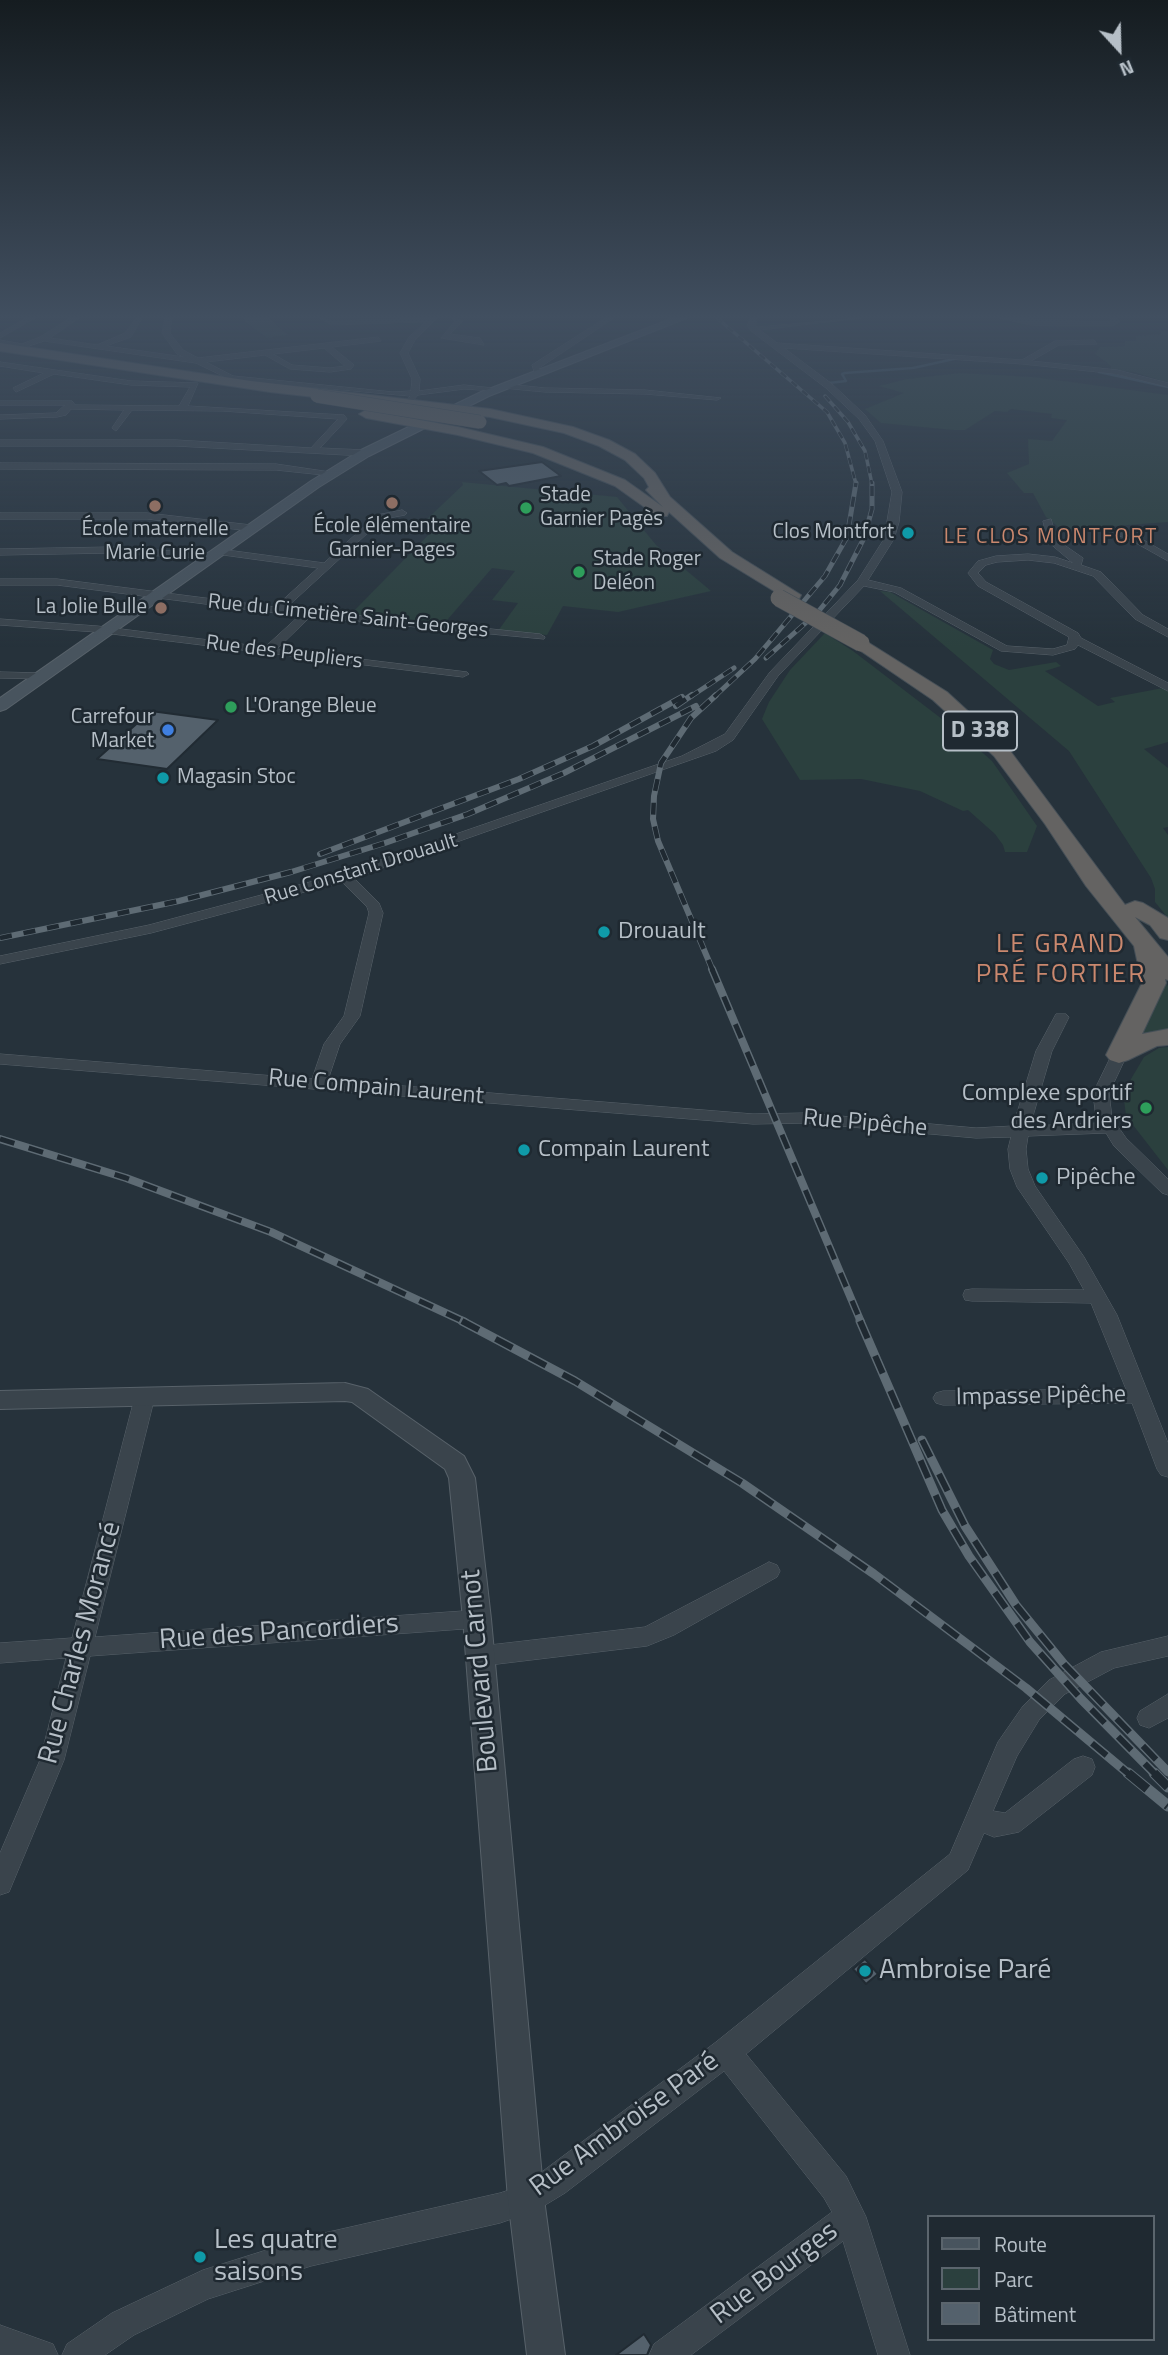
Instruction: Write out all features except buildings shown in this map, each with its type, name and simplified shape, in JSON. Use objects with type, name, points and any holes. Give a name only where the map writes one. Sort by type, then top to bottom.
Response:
[{"type":"highway","name":"D 338","points":[[436,428],[499,440],[573,462],[663,507]]},
{"type":"highway","name":"D 338","points":[[495,428],[530,437],[601,464],[663,507],[713,558],[867,641],[954,693],[1019,751],[1074,818],[1135,908],[1168,973]]},
{"type":"highway","name":"D 338","points":[[554,428],[604,443],[631,457],[646,471],[663,507]]},
{"type":"highway","name":"D 338","points":[[867,641],[940,696],[1001,752],[1029,786],[1094,881],[1156,946],[1154,983],[1119,1055]]},
{"type":"highway","points":[[1135,908],[1158,920],[1168,933]]},
{"type":"highway","points":[[1119,1055],[1150,1040],[1168,1037]]},
{"type":"main road","points":[[0,706],[333,473],[365,453],[415,428]]},
{"type":"street","points":[[313,451],[334,428]]},
{"type":"street","name":"Rue Constant Drouault","points":[[0,960],[151,929],[345,877],[471,836],[712,748],[729,737],[774,674],[862,582],[889,539],[897,492],[879,441],[870,428]]},
{"type":"street","points":[[0,443],[160,442],[365,453]]},
{"type":"street","points":[[1,461],[276,467],[333,473]]},
{"type":"street","points":[[278,610],[380,517],[402,513]]},
{"type":"street","points":[[0,516],[147,516],[251,528]]},
{"type":"street","points":[[1048,521],[1052,541],[1079,560],[1075,565]]},
{"type":"street","points":[[1113,532],[1130,536],[1168,558]]},
{"type":"street","points":[[0,552],[112,550],[215,554],[326,566]]},
{"type":"street","points":[[1168,634],[1139,617],[1100,577],[1075,565],[1034,557],[1012,557],[982,563],[973,573],[982,584],[1065,629],[1076,640],[1168,688]]},
{"type":"street","name":"Rue du Cimetière Saint-Georges","points":[[0,582],[57,582],[307,614],[540,636]]},
{"type":"street","points":[[862,582],[897,590],[1005,649],[1053,652],[1065,650],[1076,640]]},
{"type":"street","points":[[268,651],[307,614]]},
{"type":"street","name":"Rue des Peupliers","points":[[0,622],[97,629],[463,674]]},
{"type":"street","points":[[0,675],[44,676]]},
{"type":"street","points":[[319,1083],[331,1044],[352,1016],[376,913],[374,906],[345,877]]},
{"type":"street","points":[[1061,1017],[1044,1051],[1019,1132],[1019,1169],[1026,1187],[1077,1261],[1097,1297],[1168,1469]]},
{"type":"street","points":[[1119,1055],[1101,1093],[1104,1118],[1109,1128],[1168,1189]]},
{"type":"street","name":"Rue Compain Laurent","points":[[0,1059],[753,1119]]},
{"type":"street","name":"Rue Pipêche","points":[[753,1119],[806,1118],[976,1133],[1109,1128]]},
{"type":"street","points":[[972,1295],[1097,1297]]},
{"type":"street","name":"Boulevard Carnot","points":[[0,1400],[345,1392],[359,1395],[455,1463],[462,1478],[481,1656],[526,2199],[546,2355]]},
{"type":"street","name":"Rue Charles Morancé","points":[[0,1884],[52,1760],[145,1396]]},
{"type":"street","name":"Impasse Pipêche","points":[[943,1398],[1138,1396]]},
{"type":"street","points":[[481,1656],[647,1636],[769,1571]]},
{"type":"street","name":"Rue des Pancordiers","points":[[0,1653],[477,1619]]},
{"type":"street","name":"Rue Ambroise Paré","points":[[78,2355],[123,2324],[215,2280],[311,2251],[493,2210],[526,2199],[554,2182],[726,2052],[959,1862],[1006,1750],[1042,1700],[1073,1676],[1109,1659],[1168,1646]]},
{"type":"street","points":[[980,1817],[994,1825],[1010,1824],[1083,1768]]},
{"type":"street","name":"Rue Bourges","points":[[726,2052],[835,2188],[851,2217],[894,2355]]},
{"type":"street","name":"Rue Bourges","points":[[666,2355],[851,2217]]},
{"type":"street","points":[[0,2341],[42,2355]]},
{"type":"green space","points":[[932,428],[968,428],[954,430]]},
{"type":"green space","points":[[1061,428],[1168,428],[1168,522],[1062,530],[1046,517],[1033,493],[1024,493],[1007,473],[1029,464],[1028,439],[1052,441]]},
{"type":"green space","points":[[462,482],[617,497],[656,545],[711,591],[618,612],[563,606],[547,635],[498,631],[518,603],[492,600],[515,571],[492,568],[442,626],[349,616],[442,521],[427,519],[463,485]]},
{"type":"green space","points":[[880,591],[890,592],[993,650],[990,659],[994,664],[1009,670],[1056,662],[1061,666],[1045,671],[1098,706],[1115,702],[1110,698],[1163,688],[1168,691],[1168,742],[1144,749],[1168,768],[1168,827],[1163,828],[1168,835],[1168,918],[1155,902],[1155,889],[1151,878],[1069,751]]},
{"type":"green space","points":[[825,633],[853,651],[959,732],[992,761],[1037,826],[1027,852],[1005,852],[995,834],[968,810],[963,811],[920,791],[861,779],[800,780],[762,719],[769,702],[790,670]]},
{"type":"green space","points":[[1158,973],[1168,986],[1168,1032],[1133,1041]]},
{"type":"green space","name":"Complexe sportif des Ardriers","points":[[1168,1047],[1168,1170],[1126,1116],[1124,1099],[1131,1079],[1144,1057],[1159,1048]]},
{"type":"railway","points":[[836,428],[845,443],[856,484]]},
{"type":"railway","points":[[851,428],[865,451],[872,484]]},
{"type":"railway","points":[[714,697],[755,659],[825,576],[847,537],[856,484]]},
{"type":"railway","points":[[766,658],[818,612],[840,585],[864,538],[872,509],[872,484]]},
{"type":"railway","points":[[690,697],[734,668]]},
{"type":"railway","points":[[676,706],[692,695]]},
{"type":"railway","points":[[713,971],[658,841],[653,819],[654,796],[661,763],[691,718],[716,695]]},
{"type":"railway","points":[[320,854],[519,779],[593,746],[682,697]]},
{"type":"railway","points":[[0,938],[179,901],[291,872],[385,843],[468,814],[564,773],[696,706]]},
{"type":"railway","points":[[712,969],[861,1322]]},
{"type":"railway","points":[[0,1139],[126,1178],[271,1232],[465,1322]]},
{"type":"railway","points":[[462,1321],[575,1381],[742,1483],[874,1574],[1026,1688],[1130,1775]]},
{"type":"railway","points":[[860,1321],[942,1510],[969,1556],[1030,1642],[1081,1699],[1156,1775]]},
{"type":"railway","points":[[922,1440],[965,1526],[1016,1605],[1064,1664],[1168,1772]]},
{"type":"railway","points":[[1128,1773],[1168,1806]]},
{"type":"railway","points":[[1156,1775],[1168,1787]]},
{"type":"place","name":"École élémentaire Garnier-Pages","points":[[392,503]]},
{"type":"place","name":"École maternelle Marie Curie","points":[[155,506]]},
{"type":"place","name":"Stade Garnier Pagès","points":[[526,508]]},
{"type":"place","name":"Clos Montfort","points":[[908,533]]},
{"type":"place","name":"Stade Roger Deléon","points":[[579,572]]},
{"type":"place","name":"La Jolie Bulle","points":[[161,608]]},
{"type":"place","name":"L'Orange Bleue","points":[[231,707]]},
{"type":"place","name":"Carrefour Market","points":[[168,730]]},
{"type":"place","name":"Magasin Stoc","points":[[163,778]]},
{"type":"place","name":"Drouault","points":[[604,932]]},
{"type":"place","name":"Complexe sportif des Ardriers","points":[[1146,1108]]},
{"type":"place","name":"Compain Laurent","points":[[524,1150]]},
{"type":"place","name":"Pipêche","points":[[1042,1178]]},
{"type":"place","name":"Ambroise Paré","points":[[865,1971]]},
{"type":"place","name":"Les quatre saisons","points":[[200,2257]]},
{"type":"district","name":"LE CLOS MONTFORT","points":[[1051,538]]},
{"type":"district","name":"LE GRAND PRÉ FORTIER","points":[[1061,961]]}]
